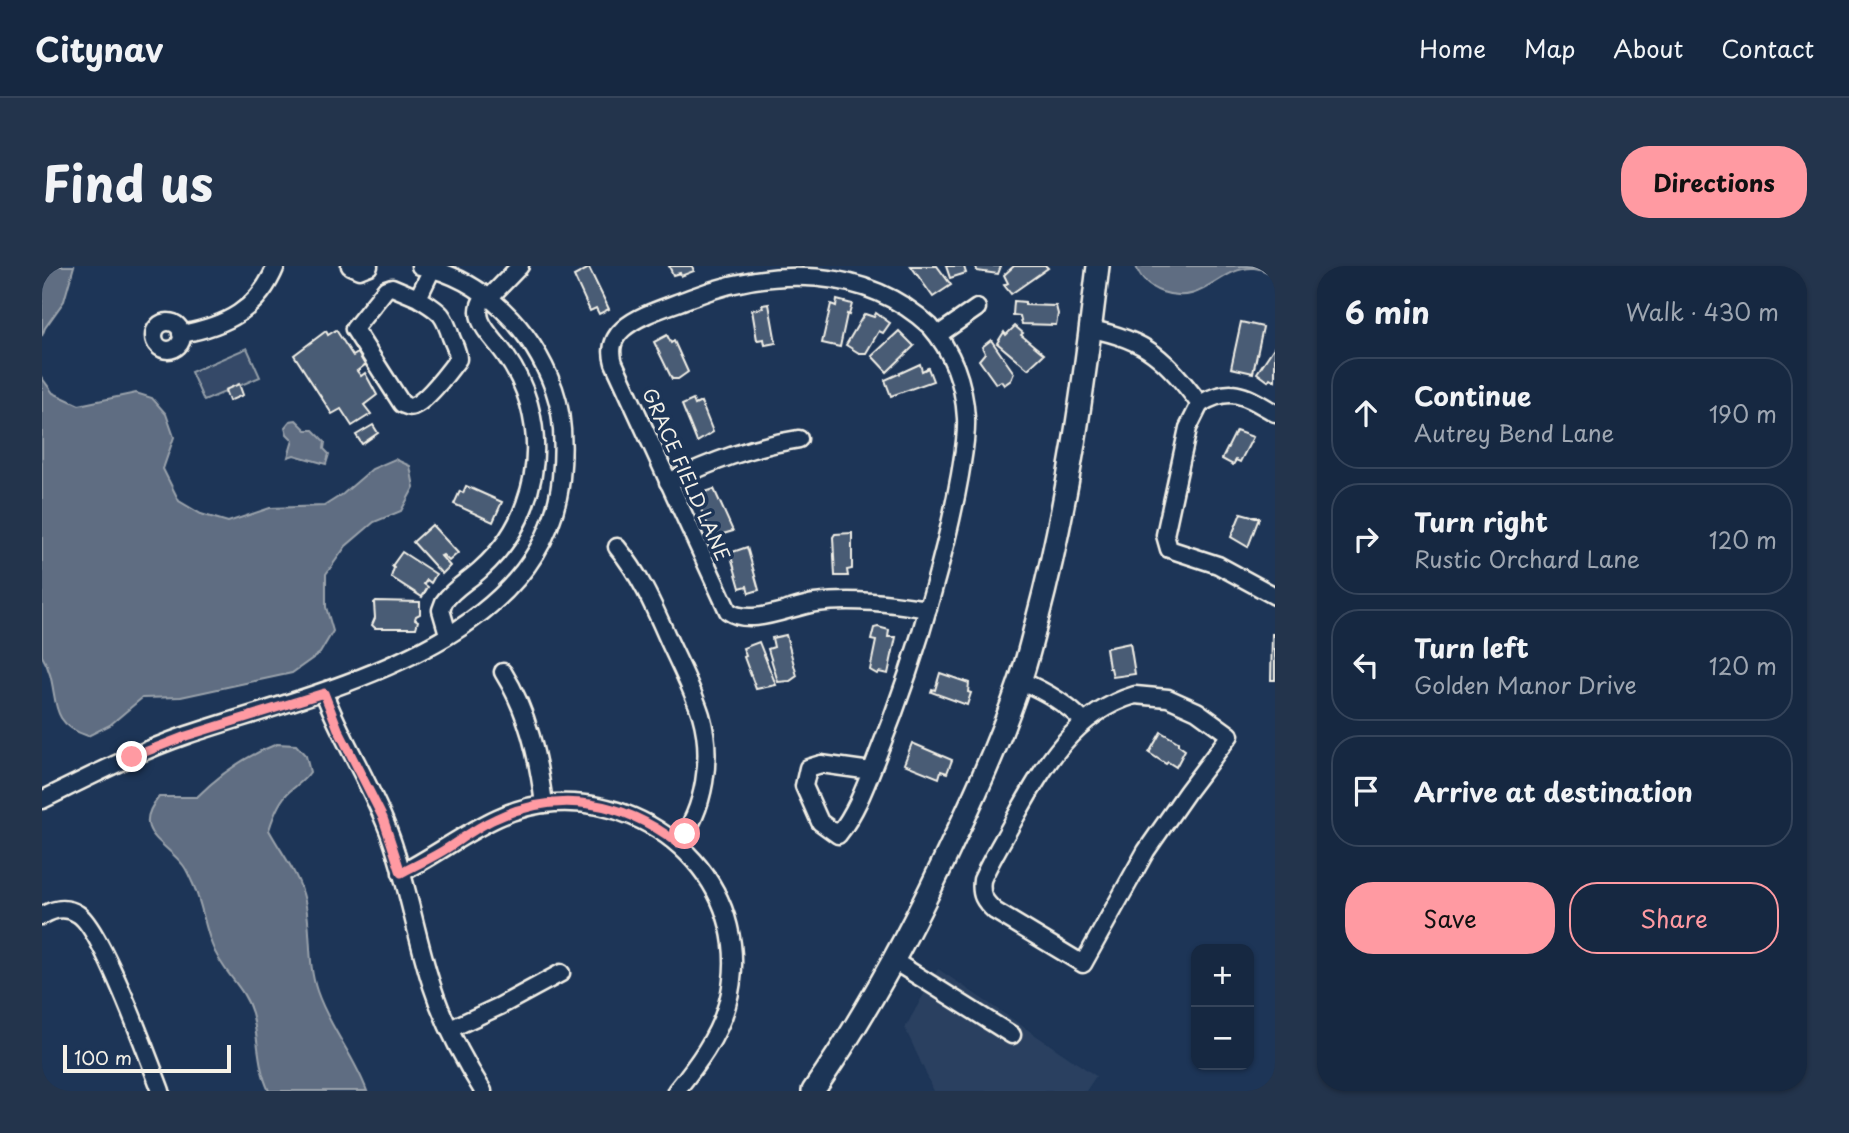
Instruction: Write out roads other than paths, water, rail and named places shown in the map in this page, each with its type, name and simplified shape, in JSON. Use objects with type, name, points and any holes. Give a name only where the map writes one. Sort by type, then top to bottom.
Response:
[{"type":"main road","points":[[813,1091],[842,1049],[894,961],[935,881],[980,784],[1021,681],[1066,496],[1081,411],[1098,266]]},
{"type":"street","points":[[181,334],[209,329],[237,315],[262,292],[276,266]]},
{"type":"street","points":[[350,266],[359,270],[369,266]]},
{"type":"street","points":[[448,634],[441,610],[444,602],[501,549],[516,526],[532,482],[536,452],[529,403],[505,354],[482,325],[478,314],[479,303],[484,297],[489,298],[520,266]]},
{"type":"street","points":[[42,800],[132,757],[186,736],[324,693],[404,658],[448,634],[501,596],[523,573],[541,546],[560,492],[562,428],[557,399],[545,367],[530,341],[510,316],[458,277],[426,267],[418,298]]},
{"type":"street","points":[[767,271],[835,273],[864,280],[904,302],[938,335],[951,355],[964,398],[966,431],[956,496],[928,609],[906,682],[871,771],[850,819],[838,835],[820,822],[804,786],[808,768],[821,764],[871,771]]},
{"type":"street","name":"GRACE FIELD LANE","points":[[767,271],[636,320],[623,329],[612,344],[614,363],[723,604],[735,616],[752,618],[816,603],[848,601],[928,609]]},
{"type":"street","points":[[392,287],[418,298],[447,321],[458,359],[432,390],[414,406],[408,407],[402,404],[354,329],[386,289],[392,287]]},
{"type":"street","points":[[938,335],[977,308]]},
{"type":"street","points":[[1091,329],[1138,342],[1159,356],[1173,369],[1200,404]]},
{"type":"street","points":[[1275,413],[1236,393],[1214,396],[1200,404],[1188,428],[1165,535],[1169,549],[1217,565],[1275,596]]},
{"type":"street","points":[[667,482],[736,453],[770,443],[799,439]]},
{"type":"street","points":[[617,547],[644,585],[702,718],[706,750],[704,781],[694,817],[678,843]]},
{"type":"street","points":[[503,671],[529,724],[539,765],[544,804]]},
{"type":"street","points":[[1021,681],[1043,690],[1071,709],[1084,722]]},
{"type":"street","points":[[324,693],[338,729],[383,818],[433,988],[450,1029],[483,1091]]},
{"type":"street","points":[[1135,695],[1168,698],[1197,711],[1230,735],[1146,851],[1083,964],[995,911],[986,903],[980,892],[987,869],[1033,786],[1051,758],[1084,722],[1112,702],[1135,695]]},
{"type":"street","points":[[401,873],[492,820],[544,804],[577,803],[613,808],[649,822],[678,843],[708,880],[724,914],[730,932],[732,978],[728,1003],[716,1032],[676,1091]]},
{"type":"street","points":[[42,916],[53,909],[72,911],[80,915],[93,934],[128,1005],[161,1091]]},
{"type":"street","points":[[894,961],[1012,1035]]},
{"type":"street","points":[[450,1029],[561,973]]}]
